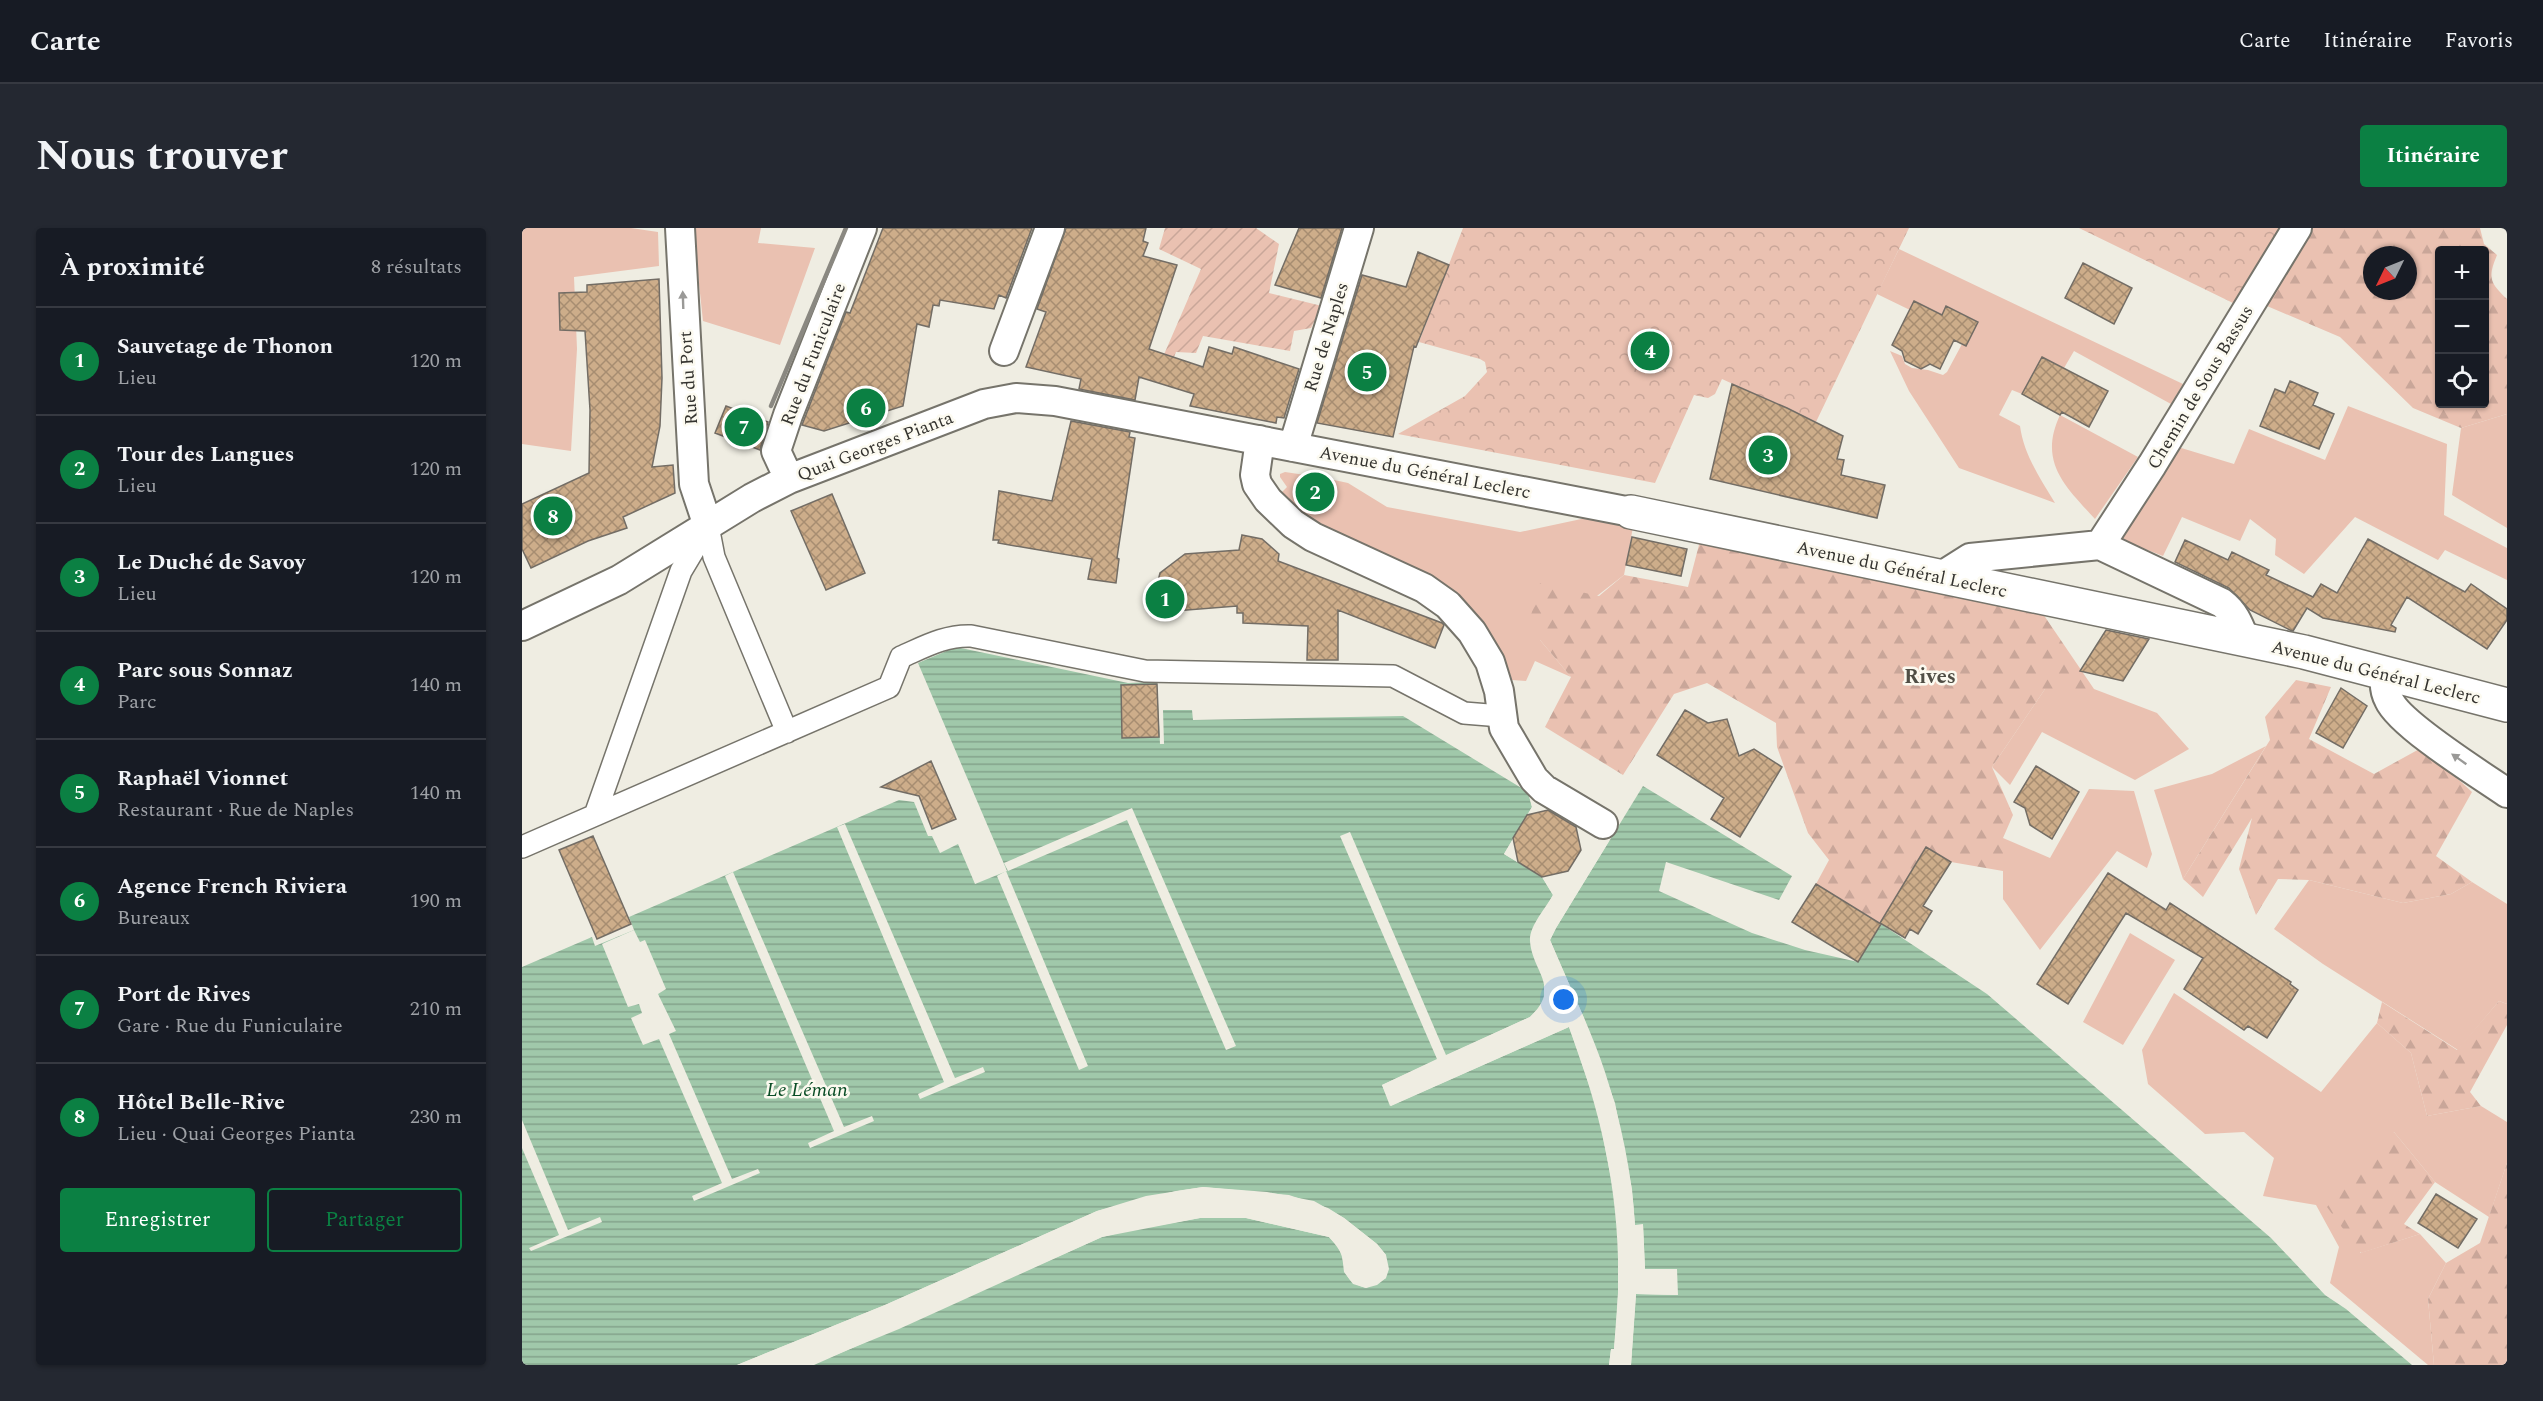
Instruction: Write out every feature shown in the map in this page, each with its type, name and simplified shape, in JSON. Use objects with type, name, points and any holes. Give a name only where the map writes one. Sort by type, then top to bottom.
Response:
[{"type":"street","name":"Rue du Port","points":[[680,228],[694,484],[708,525]]},
{"type":"street","name":"Rue du Funiculaire","points":[[789,479],[776,451],[862,228]]},
{"type":"street","points":[[1004,351],[1050,228]]},
{"type":"street","name":"Rue de Naples","points":[[1293,447],[1359,228]]},
{"type":"street","name":"Chemin de Sous Bassus","points":[[2100,545],[2152,465],[2297,228]]},
{"type":"street","name":"Quai Georges Pianta","points":[[522,626],[619,580],[752,498],[789,479],[984,405],[1016,398],[1055,401],[1293,447]]},
{"type":"street","points":[[1260,440],[1255,466],[1257,484],[1279,512],[1334,549],[1424,588],[1437,596],[1459,616],[1472,632],[1493,669],[1502,716],[1509,738],[1538,784],[1602,824]]},
{"type":"street","name":"Avenue du Général Leclerc","points":[[1293,447],[1631,512],[2245,640],[2386,673],[2507,705]]},
{"type":"street","points":[[708,525],[714,557],[787,732]]},
{"type":"street","points":[[595,815],[681,571],[708,525]]},
{"type":"street","points":[[1940,577],[1970,558],[2100,545],[2222,603],[2237,619],[2245,640]]},
{"type":"street","points":[[522,847],[889,687],[901,657],[957,635],[1145,671],[1393,675],[1464,713],[1502,716]]},
{"type":"street","points":[[2386,673],[2385,688],[2389,701],[2397,712],[2507,793]]},
{"type":"green space","points":[[522,228],[631,228],[658,232],[659,266],[574,277],[577,349],[571,451],[522,444]]},
{"type":"green space","points":[[693,228],[761,228],[758,243],[815,248],[780,345],[703,321]]},
{"type":"green space","points":[[1165,228],[1256,228],[1279,244],[1269,293],[1322,306],[1311,328],[1294,331],[1290,351],[1203,336],[1196,353],[1176,352],[1166,378],[1156,373],[1201,269],[1159,249]]},
{"type":"green space","points":[[1463,228],[1909,228],[1816,422],[1722,379],[1715,394],[1708,398],[1694,395],[1655,483],[1398,434],[1465,396],[1487,372],[1485,362],[1480,359],[1419,342]]},
{"type":"green space","points":[[2079,228],[2279,228],[2233,303]]},
{"type":"green space","points":[[2225,228],[2480,228],[2486,246],[2435,246],[2435,408],[2489,408],[2489,248],[2497,255],[2492,269],[2492,279],[2507,299],[2507,414],[2461,428],[2413,408],[2340,337],[2267,306],[2256,265]]},
{"type":"green space","points":[[1899,249],[2183,384],[2171,404],[2074,351],[2064,368],[2042,357],[2022,394],[2012,390],[1999,415],[2020,426],[2029,457],[2055,503],[1959,468],[1909,391],[1890,351],[1902,356],[1905,364],[1912,368],[1943,375],[1947,372],[1962,344],[1966,345],[1978,322],[1946,306],[1942,315],[1910,310],[1877,294]]},
{"type":"green space","points":[[2348,406],[2447,444],[2444,515],[2507,548],[2507,580],[2445,550],[2438,560],[2355,517],[2304,574],[2275,555],[2276,539],[2250,519],[2240,541],[2182,517],[2163,556],[2122,540],[2178,447],[2234,464],[2249,429],[2325,460]]},
{"type":"green space","points":[[2507,414],[2507,528],[2452,495],[2461,428]]},
{"type":"green space","points":[[2060,415],[2138,457],[2095,519],[2065,484],[2053,460],[2054,432]]},
{"type":"green space","points":[[1285,472],[1312,476],[1300,484],[1298,494],[1304,505],[1311,509],[1324,508],[1332,497],[1331,487],[1325,478],[1348,483],[1387,507],[1520,532],[1586,518],[1633,527],[1624,575],[1540,640],[1571,677],[1535,661],[1526,681],[1512,680],[1498,646],[1482,622],[1463,601],[1315,526],[1280,494],[1287,487],[1280,477],[1280,474]]},
{"type":"green space","points":[[1700,541],[2041,611],[2094,689],[2045,689],[1992,767],[2013,815],[2003,838],[2003,871],[1951,862],[1926,847],[1880,923],[1816,884],[1829,860],[1808,833],[1777,747],[1776,723],[1707,683],[1674,694],[1623,775],[1545,727],[1571,677],[1540,640],[1531,615],[1540,583],[1599,596],[1624,575],[1688,587]]},
{"type":"green space","points":[[2296,680],[2331,687],[2309,739],[2374,774],[2423,747],[2472,792],[2436,856],[2472,882],[2451,894],[2403,903],[2309,880],[2278,879],[2256,915],[2239,869],[2252,818],[2203,897],[2183,879],[2270,740],[2265,717]]},
{"type":"green space","points":[[2045,689],[2094,689],[2157,713],[2189,749],[2135,780],[2042,732],[2010,785],[1992,767]]},
{"type":"green space","points":[[2266,746],[2183,879],[2154,790],[2212,774]]},
{"type":"green space","points":[[2089,789],[2134,791],[2152,854],[2147,868],[2117,851],[2040,950],[2003,899],[2003,838],[2050,858]]},
{"type":"green space","points":[[2309,880],[2403,903],[2451,894],[2472,882],[2507,904],[2507,1004],[2499,1001],[2458,1050],[2323,964],[2274,929]]},
{"type":"green space","points":[[2130,933],[2175,960],[2123,1045],[2083,1022]]},
{"type":"green space","points":[[2174,993],[2321,1092],[2377,1023],[2411,1053],[2427,1116],[2481,1106],[2507,1122],[2507,1163],[2489,1217],[2435,1182],[2394,1132],[2360,1253],[2420,1234],[2446,1263],[2428,1299],[2434,1365],[2428,1365],[2330,1283],[2339,1247],[2316,1205],[2263,1196],[2274,1158],[2244,1132],[2205,1134],[2148,1084],[2142,1050]]},
{"type":"green space","points":[[2499,1001],[2507,1004],[2507,1025],[2470,1092],[2481,1106],[2427,1116],[2411,1053],[2377,1023],[2382,1002],[2457,1050]]},
{"type":"green space","points":[[2394,1132],[2435,1182],[2404,1224],[2420,1234],[2361,1253],[2327,1207]]},
{"type":"green space","points":[[2507,1163],[2507,1365],[2434,1365],[2428,1299],[2446,1263],[2480,1243]]},
{"type":"water","name":"Le Léman","points":[[956,647],[1128,683],[1157,682],[1160,744],[1164,744],[1163,710],[1192,710],[1193,720],[1403,716],[1528,792],[1532,807],[1504,854],[1542,877],[1553,895],[1530,935],[1532,952],[1543,979],[1544,997],[1530,1017],[1382,1085],[1391,1106],[1569,1027],[1595,1107],[1612,1185],[1618,1265],[1614,1349],[1611,1350],[1609,1365],[814,1365],[1102,1237],[1200,1218],[1246,1218],[1329,1237],[1340,1251],[1346,1273],[1354,1283],[1366,1288],[1386,1278],[1386,1255],[1377,1244],[1328,1208],[1289,1195],[1203,1187],[1176,1191],[1097,1211],[885,1305],[737,1365],[522,1365],[522,967],[592,937],[595,946],[634,930],[629,917],[899,800],[914,802],[928,836],[932,836],[940,853],[958,844],[975,884],[1007,871],[918,663]]},
{"type":"water","points":[[1643,786],[1792,876],[1779,900],[1666,862],[1659,891],[1752,933],[1805,950],[1858,962],[1881,924],[1987,994],[2271,1238],[2325,1295],[2346,1309],[2412,1365],[1631,1365],[1636,1294],[1677,1295],[1677,1269],[1645,1269],[1643,1225],[1635,1225],[1628,1167],[1611,1091],[1593,1039],[1550,940]]},
{"type":"pier","points":[[1528,792],[1532,794],[1535,808],[1508,853],[1544,875],[1556,895],[1535,932],[1533,940],[1546,976],[1547,1000],[1541,1011],[1531,1020],[1386,1086],[1392,1102],[1568,1024],[1571,1025],[1601,1111],[1617,1194],[1621,1230],[1621,1294],[1617,1349],[1614,1352],[1612,1365],[1609,1365],[1611,1349],[1614,1349],[1618,1294],[1618,1230],[1614,1194],[1598,1111],[1569,1027],[1390,1106],[1382,1085],[1437,1059],[1340,836],[1350,832],[1446,1055],[1530,1017],[1544,999],[1544,976],[1530,940],[1532,931],[1553,895],[1542,877],[1504,854],[1532,807]]},
{"type":"pier","points":[[1132,808],[1236,1046],[1226,1050],[1127,820],[1008,871],[1004,863]]},
{"type":"pier","points":[[845,824],[955,1078],[983,1067],[985,1072],[920,1099],[918,1094],[944,1082],[837,827]]},
{"type":"pier","points":[[1607,840],[1609,841],[1550,940],[1584,1018],[1615,1103],[1632,1189],[1635,1225],[1643,1224],[1645,1269],[1677,1269],[1678,1295],[1636,1294],[1631,1365],[1628,1365],[1628,1351],[1634,1292],[1674,1292],[1674,1272],[1645,1272],[1642,1270],[1640,1228],[1633,1226],[1629,1189],[1612,1103],[1581,1019],[1547,940],[1553,926]]},
{"type":"pier","points":[[1006,871],[1088,1066],[1079,1070],[997,876]]},
{"type":"pier","points":[[733,872],[844,1127],[872,1116],[874,1121],[810,1148],[808,1143],[834,1131],[725,876]]},
{"type":"pier","points":[[634,930],[640,942],[645,940],[666,989],[658,994],[676,1031],[669,1034],[732,1179],[758,1169],[760,1173],[694,1201],[692,1196],[722,1183],[659,1039],[643,1045],[631,1018],[642,1013],[639,1004],[628,1007],[602,944]]},
{"type":"pier","points":[[522,1120],[568,1230],[600,1217],[602,1222],[531,1251],[529,1248],[559,1235],[522,1148]]},
{"type":"pier","points":[[1203,1187],[1267,1192],[1314,1201],[1344,1218],[1377,1244],[1386,1255],[1389,1269],[1386,1278],[1377,1285],[1366,1288],[1353,1284],[1344,1272],[1342,1255],[1338,1247],[1329,1237],[1246,1218],[1200,1218],[1102,1237],[899,1329],[811,1365],[1101,1235],[1199,1215],[1246,1215],[1330,1234],[1345,1254],[1347,1271],[1355,1281],[1366,1284],[1375,1282],[1383,1276],[1386,1269],[1383,1256],[1375,1246],[1342,1220],[1313,1204],[1267,1195],[1203,1190],[1147,1199],[1098,1214],[810,1340],[746,1365],[737,1365],[885,1305],[1097,1211],[1146,1196]]},
{"type":"building","points":[[883,228],[1032,228],[1006,298],[999,295],[994,309],[940,300],[939,306],[933,305],[929,327],[917,324],[903,406],[824,431],[802,425],[846,312],[850,313]]},
{"type":"building","points":[[1066,228],[1146,228],[1143,241],[1148,243],[1143,256],[1177,265],[1149,349],[1203,367],[1209,347],[1232,354],[1234,347],[1299,369],[1284,418],[1277,417],[1276,423],[1190,406],[1194,394],[1139,377],[1135,400],[1079,389],[1081,379],[1026,367],[1046,312],[1037,309]]},
{"type":"building","points":[[1299,228],[1342,228],[1321,298],[1275,285]]},
{"type":"building","points":[[1418,252],[1449,265],[1416,347],[1414,346],[1393,437],[1317,423],[1362,275],[1406,287]]},
{"type":"building","points":[[2083,263],[2132,288],[2114,324],[2065,298]]},
{"type":"building","points":[[659,279],[662,378],[660,426],[652,467],[673,465],[675,493],[623,517],[627,528],[588,541],[531,568],[522,549],[522,504],[589,473],[590,410],[585,331],[560,330],[559,293],[587,292],[587,285]]},
{"type":"building","points":[[1914,301],[1942,315],[1946,306],[1978,322],[1966,346],[1954,340],[1940,369],[1930,364],[1921,369],[1905,361],[1902,351],[1892,345]]},
{"type":"building","points":[[2042,357],[2108,391],[2089,427],[2062,412],[2060,415],[2022,394]]},
{"type":"building","points":[[2290,381],[2318,393],[2313,405],[2334,414],[2319,449],[2260,426],[2275,389],[2285,393]]},
{"type":"building","points":[[1732,384],[1843,436],[1837,459],[1844,460],[1841,475],[1885,485],[1877,518],[1710,479]]},
{"type":"building","points":[[726,406],[768,422],[760,450],[715,433]]},
{"type":"building","points":[[1071,421],[1130,432],[1129,437],[1135,438],[1117,558],[1119,559],[1116,583],[1088,579],[1092,559],[998,543],[999,540],[993,540],[999,491],[1052,501]]},
{"type":"building","points":[[1315,476],[1327,481],[1332,493],[1327,505],[1315,510],[1303,505],[1298,493],[1303,481]]},
{"type":"building","points":[[832,494],[865,573],[826,590],[791,511]]},
{"type":"building","points":[[1242,535],[1262,539],[1279,554],[1278,561],[1442,623],[1444,625],[1435,648],[1338,610],[1338,660],[1307,660],[1308,626],[1243,623],[1243,613],[1237,613],[1237,606],[1150,613],[1160,573],[1185,554],[1239,550]]},
{"type":"building","points":[[1632,537],[1687,549],[1681,576],[1626,565]]},
{"type":"building","points":[[2368,539],[2465,592],[2471,584],[2507,609],[2507,620],[2487,649],[2407,597],[2391,625],[2396,628],[2395,632],[2323,618],[2307,608],[2293,631],[2250,610],[2229,588],[2175,562],[2185,540],[2228,560],[2232,552],[2269,570],[2266,575],[2313,597],[2321,584],[2337,593]]},
{"type":"building","points":[[2106,630],[2149,639],[2123,681],[2080,671]]},
{"type":"building","points":[[1157,684],[1159,737],[1122,738],[1121,685]]},
{"type":"building","points":[[2341,688],[2367,706],[2343,748],[2316,733]]},
{"type":"building","points":[[1685,710],[1708,723],[1727,719],[1739,756],[1754,749],[1782,767],[1740,837],[1711,819],[1724,798],[1657,755]]},
{"type":"building","points":[[931,761],[956,819],[932,829],[919,796],[881,787]]},
{"type":"building","points":[[2036,766],[2079,792],[2052,839],[2030,825],[2025,808],[2014,802]]},
{"type":"building","points":[[1548,810],[1576,827],[1581,850],[1568,871],[1542,877],[1518,862],[1513,838],[1527,815]]},
{"type":"building","points":[[593,836],[631,924],[597,939],[559,850]]},
{"type":"building","points":[[1926,847],[1951,862],[1923,906],[1932,911],[1918,934],[1910,929],[1905,938],[1880,923]]},
{"type":"building","points":[[2108,873],[2166,910],[2170,903],[2291,982],[2290,984],[2298,990],[2267,1038],[2248,1026],[2244,1030],[2184,989],[2203,958],[2126,913],[2068,1004],[2037,984]]},
{"type":"building","points":[[1816,884],[1881,924],[1858,962],[1792,922]]},
{"type":"building","points":[[2436,1194],[2477,1219],[2458,1248],[2418,1223]]},
{"type":"railway","points":[[771,406],[846,228]]},
{"type":"place","name":"Parc sous Sonnaz","points":[[1650,351]]},
{"type":"place","name":"Raphaël Vionnet","points":[[1367,372]]},
{"type":"place","name":"Agence French Riviera","points":[[866,408]]},
{"type":"place","name":"Port de Rives","points":[[744,427]]},
{"type":"place","name":"Le Duché de Savoy","points":[[1768,455]]},
{"type":"place","name":"Tour des Langues","points":[[1315,492]]},
{"type":"place","name":"Hôtel Belle-Rive","points":[[553,516]]},
{"type":"place","name":"Sauvetage de Thonon","points":[[1165,599]]},
{"type":"district","name":"Rives","points":[[1930,676]]}]
